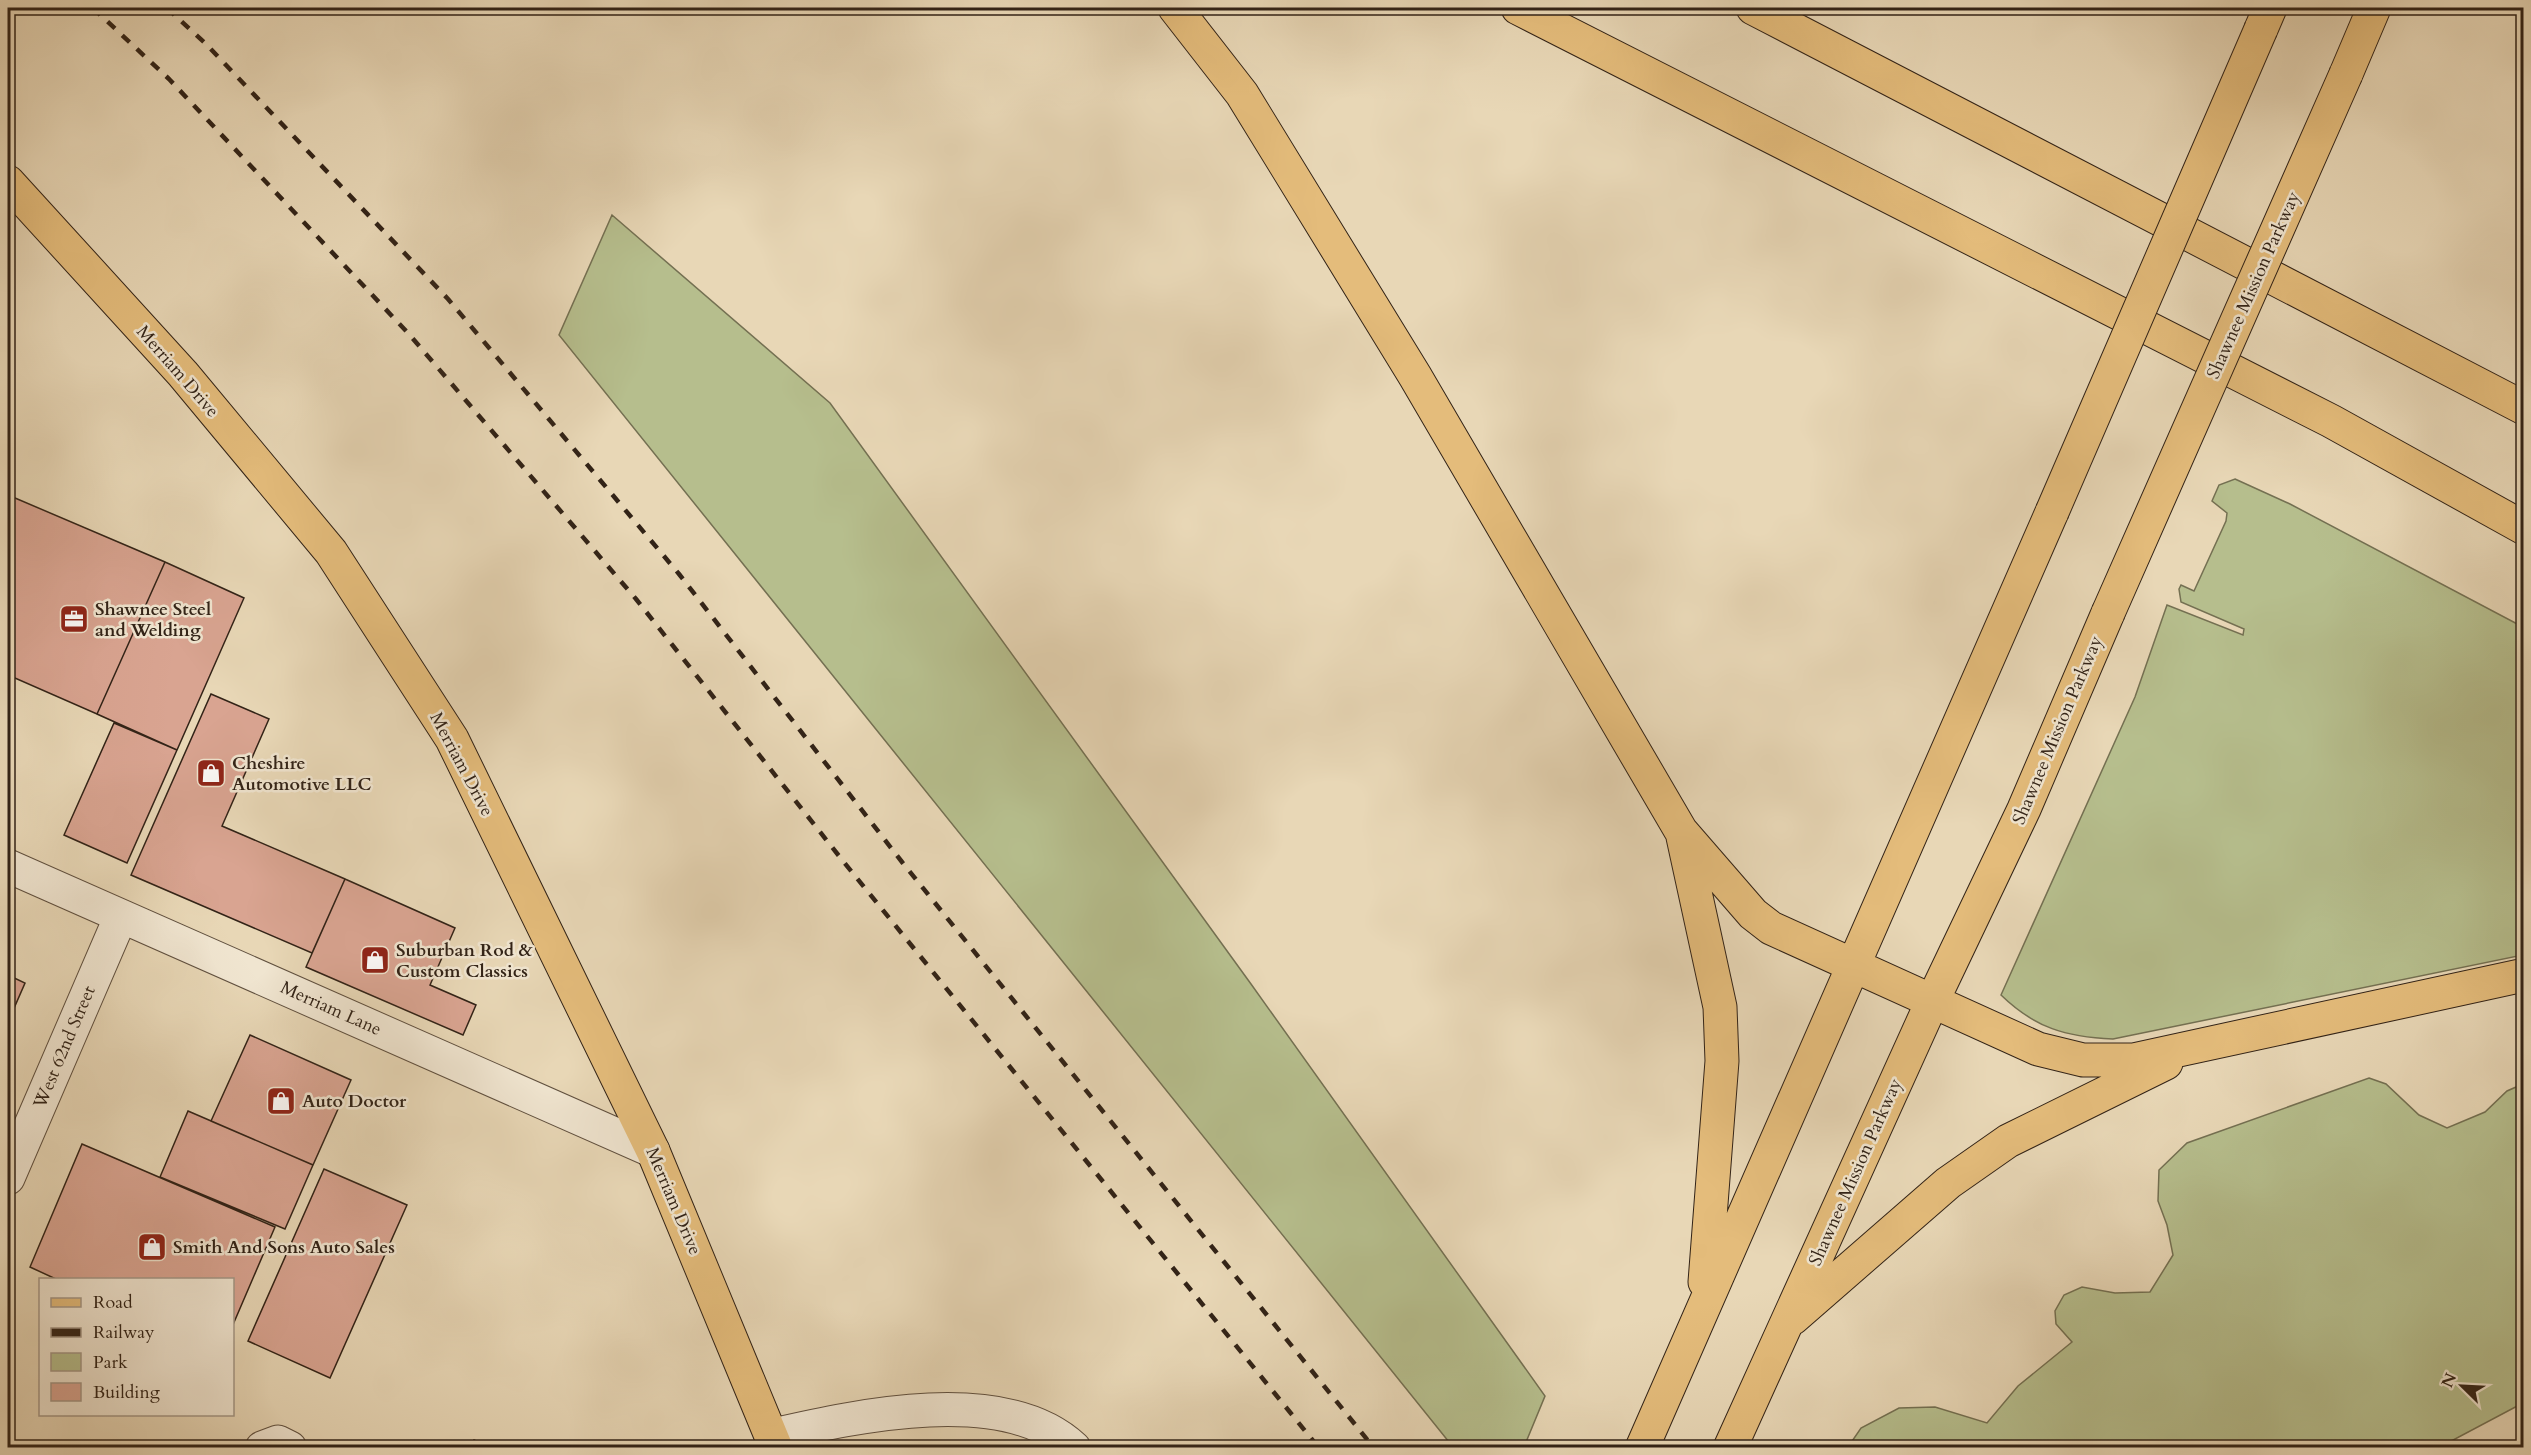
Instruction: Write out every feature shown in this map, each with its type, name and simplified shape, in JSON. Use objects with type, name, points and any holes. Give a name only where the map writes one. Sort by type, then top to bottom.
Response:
[{"type":"main road","points":[[1175,8],[1242,94],[1403,356],[1681,831],[1762,921],[1771,928],[2038,1049],[2083,1060],[2133,1060],[2523,975]]},
{"type":"main road","points":[[1518,8],[2331,422],[2523,528]]},
{"type":"main road","points":[[1753,8],[2523,408]]},
{"type":"main road","name":"Shawnee Mission Parkway","points":[[1730,1448],[1932,1002],[2024,809],[2374,8]]},
{"type":"main road","points":[[1642,1448],[1854,967],[2265,18]]},
{"type":"main road","name":"Merriam Drive","points":[[8,182],[183,374],[331,552],[452,739],[653,1151],[774,1441]]},
{"type":"main road","points":[[1681,831],[1720,1007],[1722,1061],[1704,1305]]},
{"type":"main road","points":[[1785,1326],[1948,1183],[2008,1141],[2207,1043]]},
{"type":"street","name":"Merriam Lane","points":[[8,866],[653,1151]]},
{"type":"street","name":"West 62nd Street","points":[[8,1178],[121,916]]},
{"type":"street","points":[[774,1441],[835,1421],[919,1409],[1015,1415],[1064,1438],[1074,1448]]},
{"type":"street","points":[[261,1448],[278,1442],[290,1448]]},
{"type":"green space","points":[[612,215],[830,403],[1251,984],[1545,1396],[1524,1447],[1453,1447],[559,335]]},
{"type":"green space","points":[[2235,479],[2290,504],[2523,627],[2523,955],[2113,1039],[2080,1036],[2052,1029],[2026,1016],[2001,995],[2135,697],[2167,605],[2243,635],[2244,629],[2181,602],[2179,589],[2181,585],[2194,591],[2226,521],[2227,513],[2212,501],[2219,485]]},
{"type":"green space","points":[[2369,1078],[2386,1084],[2419,1115],[2447,1128],[2485,1112],[2507,1091],[2523,1084],[2523,1403],[2440,1447],[1848,1447],[1861,1428],[1899,1408],[1935,1407],[1987,1423],[2018,1386],[2072,1342],[2056,1324],[2055,1311],[2064,1295],[2082,1287],[2115,1293],[2150,1292],[2173,1255],[2167,1225],[2158,1201],[2159,1170],[2187,1143]]},
{"type":"building","name":"Shawnee Steel and Welding","points":[[8,495],[165,562],[97,714],[8,675]]},
{"type":"building","points":[[165,562],[244,598],[177,750],[97,714]]},
{"type":"building","name":"Cheshire Automotive LLC","points":[[211,694],[269,719],[222,826],[345,879],[312,953],[131,875]]},
{"type":"building","points":[[114,723],[177,750],[127,863],[64,835]]},
{"type":"building","name":"Suburban Rod & Custom Classics","points":[[345,879],[455,928],[430,985],[476,1005],[463,1035],[306,967]]},
{"type":"building","points":[[8,975],[25,983],[8,1022]]},
{"type":"building","name":"Auto Doctor","points":[[250,1035],[351,1080],[313,1165],[211,1121]]},
{"type":"building","points":[[188,1111],[313,1165],[285,1229],[160,1177]]},
{"type":"building","name":"Smith And Sons Auto Sales","points":[[82,1144],[275,1227],[234,1322],[234,1278],[54,1278],[30,1267]]},
{"type":"building","points":[[324,1169],[407,1205],[330,1378],[248,1341]]},
{"type":"building","points":[[474,1440],[491,1448],[471,1448]]},
{"type":"railway","points":[[93,8],[169,79],[408,333],[636,599],[843,861],[1319,1448]]},
{"type":"railway","points":[[167,8],[206,44],[448,299],[679,574],[902,862],[1374,1448]]},
{"type":"place","name":"Shawnee Steel and Welding","points":[[74,619]]},
{"type":"place","name":"Cheshire Automotive LLC","points":[[211,773]]},
{"type":"place","name":"Suburban Rod & Custom Classics","points":[[375,960]]},
{"type":"place","name":"Auto Doctor","points":[[281,1101]]},
{"type":"place","name":"Smith And Sons Auto Sales","points":[[152,1247]]}]
